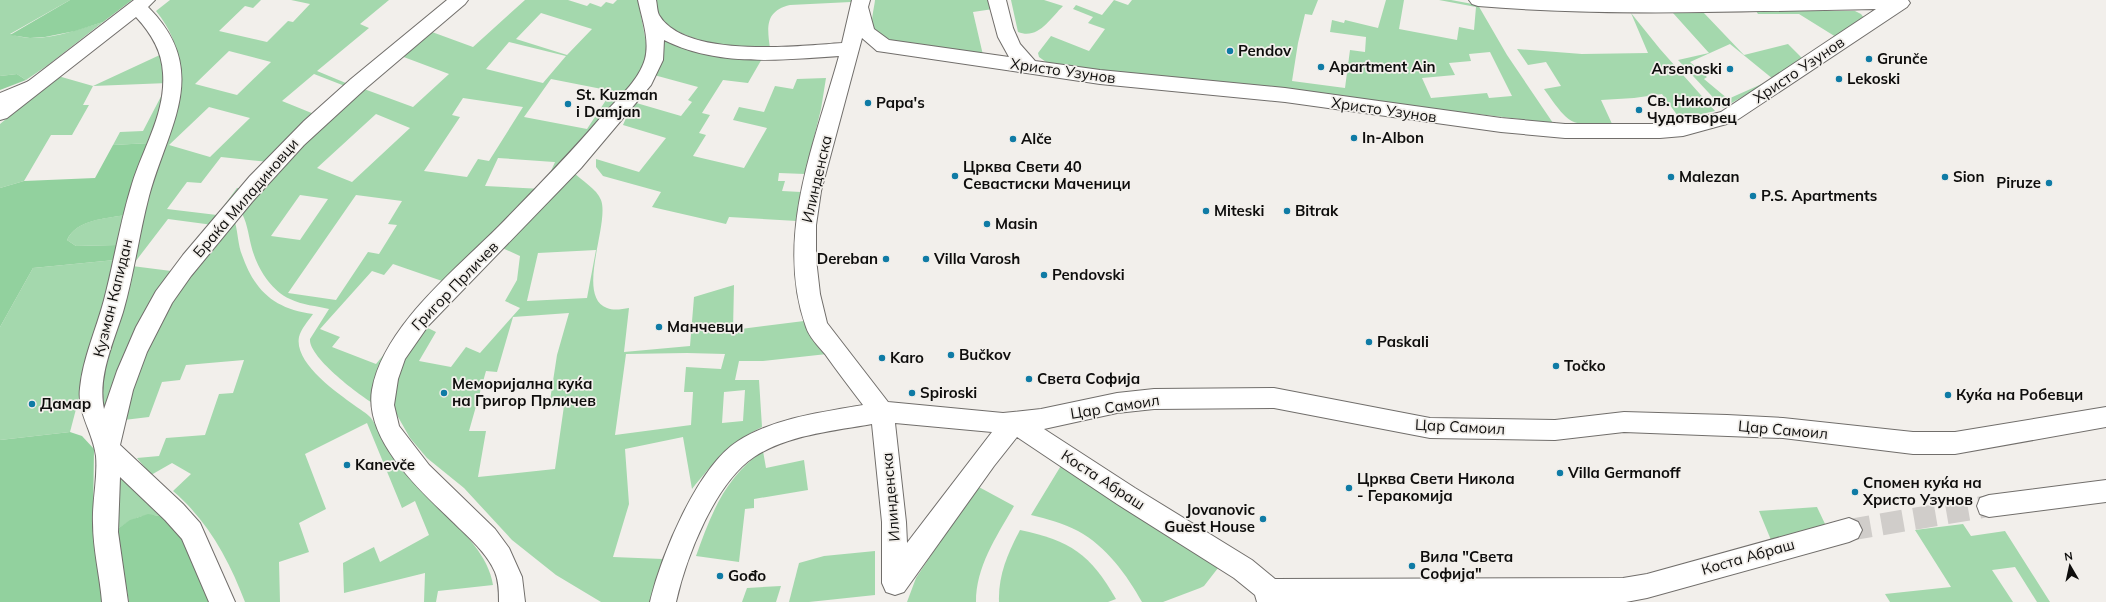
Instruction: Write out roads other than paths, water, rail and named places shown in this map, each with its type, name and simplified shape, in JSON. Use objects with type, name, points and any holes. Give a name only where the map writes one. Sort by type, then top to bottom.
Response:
[{"type":"street","name":"Браќа Миладиновци","points":[[107,449],[113,414],[129,368],[160,305],[191,262],[234,209],[282,154],[326,113],[459,0]]},
{"type":"street","points":[[997,0],[1009,43],[1022,61],[1030,67]]},
{"type":"street","points":[[1478,0],[1539,5],[1629,7],[1906,1]]},
{"type":"street","name":"Христо Узунов","points":[[861,4],[866,32],[884,46],[1106,77],[1285,95],[1501,125],[1565,131],[1674,131],[1726,117],[1906,1]]},
{"type":"street","name":"Кузман Капидан","points":[[0,113],[141,3],[162,36],[172,66],[173,83],[167,115],[143,183],[130,227],[115,300],[91,388],[93,414],[107,449],[105,522],[107,551],[115,602]]},
{"type":"street","name":"Илинденска","points":[[861,4],[808,206],[805,239],[807,271],[817,326],[882,412],[894,522],[895,584],[917,550],[980,464],[1015,422]]},
{"type":"street","points":[[647,6],[654,23],[668,34],[691,44],[715,51],[744,53],[850,48]]},
{"type":"street","name":"Григор Прличев","points":[[512,602],[511,575],[505,562],[480,532],[417,468],[390,431],[385,419],[383,403],[386,381],[399,347],[420,319],[574,163],[644,80],[650,70],[656,50],[654,30],[647,6]]},
{"type":"street","name":"Цар Самоил","points":[[1015,422],[1072,414],[1117,403],[1154,399],[1274,398],[1430,428],[1555,430],[1624,422],[1776,428],[1891,441],[1955,443],[2106,417]]},
{"type":"street","points":[[663,602],[673,570],[693,522],[710,489],[733,459],[752,445],[811,426],[882,412],[992,422],[1015,422]]},
{"type":"street","name":"Коста Абраш","points":[[1015,422],[1126,496],[1243,569],[1282,597],[1598,590],[1649,594],[1715,566],[1849,530]]},
{"type":"street","points":[[107,449],[174,512],[191,531],[222,602]]},
{"type":"street","points":[[1989,506],[2106,491]]},
{"type":"lane","name":"Кузман Капидан","points":[[0,100],[38,83]]},
{"type":"tunnel","points":[[1849,530],[1989,506]]},
{"type":"place","name":"Pendov","points":[[1230,51]]},
{"type":"place","name":"Grunče","points":[[1869,59]]},
{"type":"place","name":"Apartment Ain","points":[[1321,67]]},
{"type":"place","name":"Arsenoski","points":[[1730,69]]},
{"type":"place","name":"Lekoski","points":[[1839,79]]},
{"type":"place","name":"Papa's","points":[[868,103]]},
{"type":"place","name":"St. Kuzman i Damjan","points":[[568,104]]},
{"type":"place","name":"Св. Никола Чудотворец","points":[[1639,110]]},
{"type":"place","name":"In-Albon","points":[[1354,138]]},
{"type":"place","name":"Alče","points":[[1013,139]]},
{"type":"place","name":"Црква Свети 40 Севастиски Маченици","points":[[955,176]]},
{"type":"place","name":"Malezan","points":[[1671,177]]},
{"type":"place","name":"Sion","points":[[1945,177]]},
{"type":"place","name":"Piruze","points":[[2049,183]]},
{"type":"place","name":"P.S. Apartments","points":[[1753,196]]},
{"type":"place","name":"Miteski","points":[[1206,211]]},
{"type":"place","name":"Bitrak","points":[[1287,211]]},
{"type":"place","name":"Masin","points":[[987,224]]},
{"type":"place","name":"Dereban","points":[[886,259]]},
{"type":"place","name":"Villa Varosh","points":[[926,259]]},
{"type":"place","name":"Pendovski","points":[[1044,275]]},
{"type":"place","name":"Манчевци","points":[[659,327]]},
{"type":"place","name":"Paskali","points":[[1369,342]]},
{"type":"place","name":"Bučkov","points":[[951,355]]},
{"type":"place","name":"Karo","points":[[882,358]]},
{"type":"place","name":"Točko","points":[[1556,366]]},
{"type":"place","name":"Света Софија","points":[[1029,379]]},
{"type":"place","name":"Меморијална куќа на Григор Прличев","points":[[444,393]]},
{"type":"place","name":"Spiroski","points":[[912,393]]},
{"type":"place","name":"Куќа на Робевци","points":[[1948,395]]},
{"type":"place","name":"Дамар","points":[[32,404]]},
{"type":"place","name":"Kanevče","points":[[347,465]]},
{"type":"place","name":"Villa Germanoff","points":[[1560,473]]},
{"type":"place","name":"Црква Свети Никола - Геракомија","points":[[1349,488]]},
{"type":"place","name":"Спомен куќа на Христо Узунов","points":[[1855,492]]},
{"type":"place","name":"Jovanovic Guest House","points":[[1263,519]]},
{"type":"place","name":"Вила \"Света Софија\"","points":[[1412,566]]},
{"type":"place","name":"Gođo","points":[[720,576]]}]
